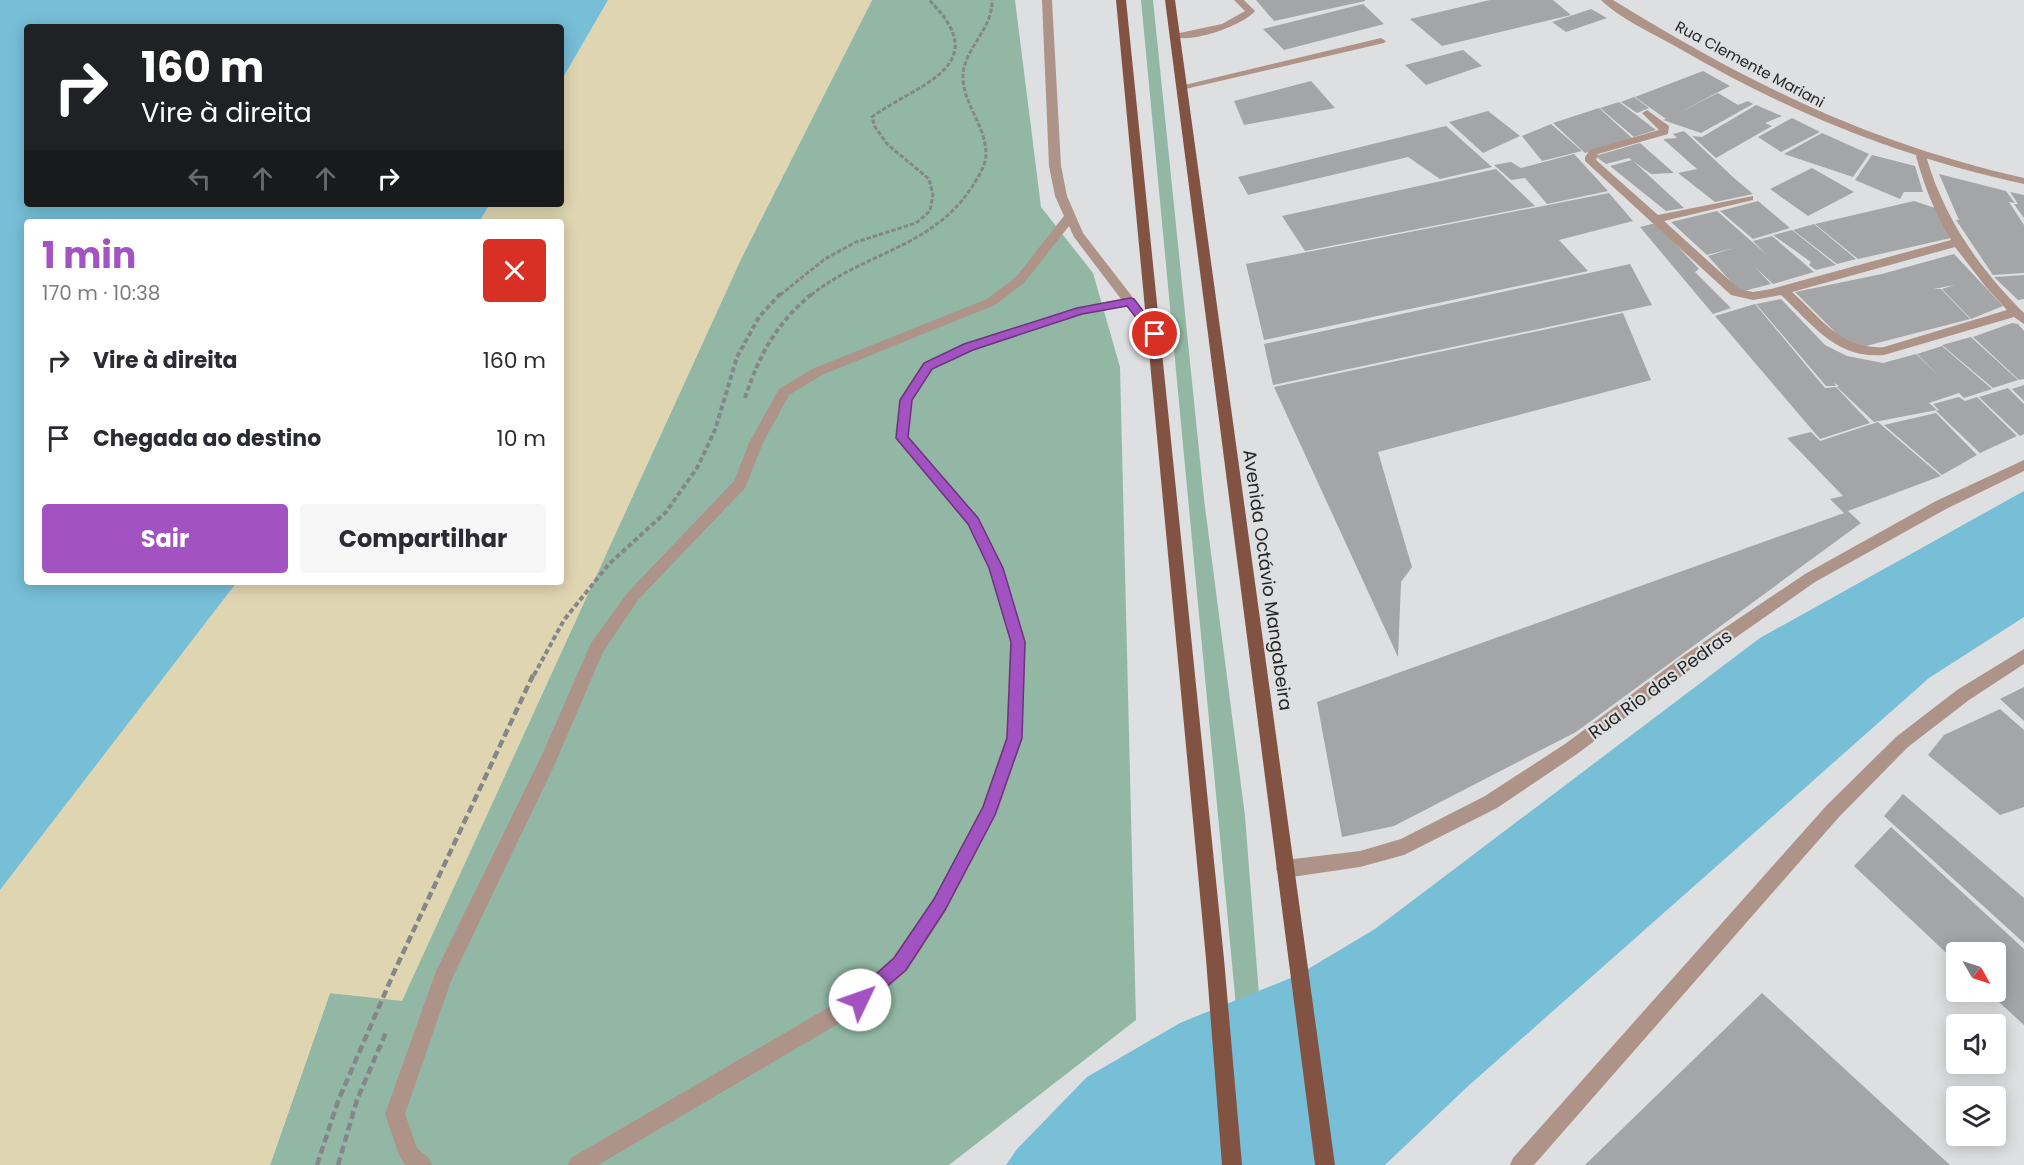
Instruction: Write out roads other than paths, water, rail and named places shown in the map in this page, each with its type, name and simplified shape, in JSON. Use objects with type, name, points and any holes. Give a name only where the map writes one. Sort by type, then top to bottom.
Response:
[{"type":"main road","points":[[1121,0],[1215,959],[1232,1165]]},
{"type":"main road","name":"Avenida Octávio Mangabeira","points":[[1170,0],[1325,1165]]},
{"type":"street","points":[[1047,0],[1055,166],[1061,196],[1078,234],[1155,334]]},
{"type":"street","points":[[1175,35],[1208,31],[1246,18],[1250,11],[1239,0]]},
{"type":"street","name":"Rua Clemente Mariani","points":[[1606,0],[1784,102],[1838,127],[1978,173],[2024,181]]},
{"type":"street","points":[[1181,87],[1381,41]]},
{"type":"street","points":[[1647,113],[1665,128],[1664,132],[1594,152],[1590,157],[1594,165],[1735,292],[1749,297],[1759,297],[1956,243]]},
{"type":"street","points":[[1783,290],[1836,341],[1846,347],[1870,353],[2020,316],[1956,243],[1926,179],[1921,156]]},
{"type":"street","points":[[1656,219],[1749,198]]},
{"type":"street","points":[[422,1165],[409,1155],[395,1114],[443,978],[548,761],[597,648],[633,596],[740,484],[756,443],[784,392],[817,372],[991,302],[1020,280],[1070,217]]},
{"type":"street","points":[[578,1165],[860,1000],[900,964],[940,905],[990,809],[1014,738],[1018,642],[996,568],[974,521],[902,438],[906,400],[928,366],[969,347],[1081,311],[1130,301]]},
{"type":"street","name":"Rua Rio das Pedras","points":[[1285,869],[1360,859],[1404,847],[1491,802],[1571,749],[1689,661],[1809,578],[1941,505],[2024,465]]},
{"type":"street","points":[[1520,1165],[1841,804],[1902,742],[1964,695],[2024,656]]},
{"type":"water","points":[[0,0],[608,0],[564,76],[564,24],[24,24],[24,207],[488,207],[481,219],[24,219],[24,585],[235,585],[0,890]]},
{"type":"water","points":[[2024,491],[2024,617],[1929,678],[1466,1088],[1385,1165],[1006,1165],[1017,1149],[1087,1077],[1180,1023],[1298,975],[1375,929],[1760,638]]}]
